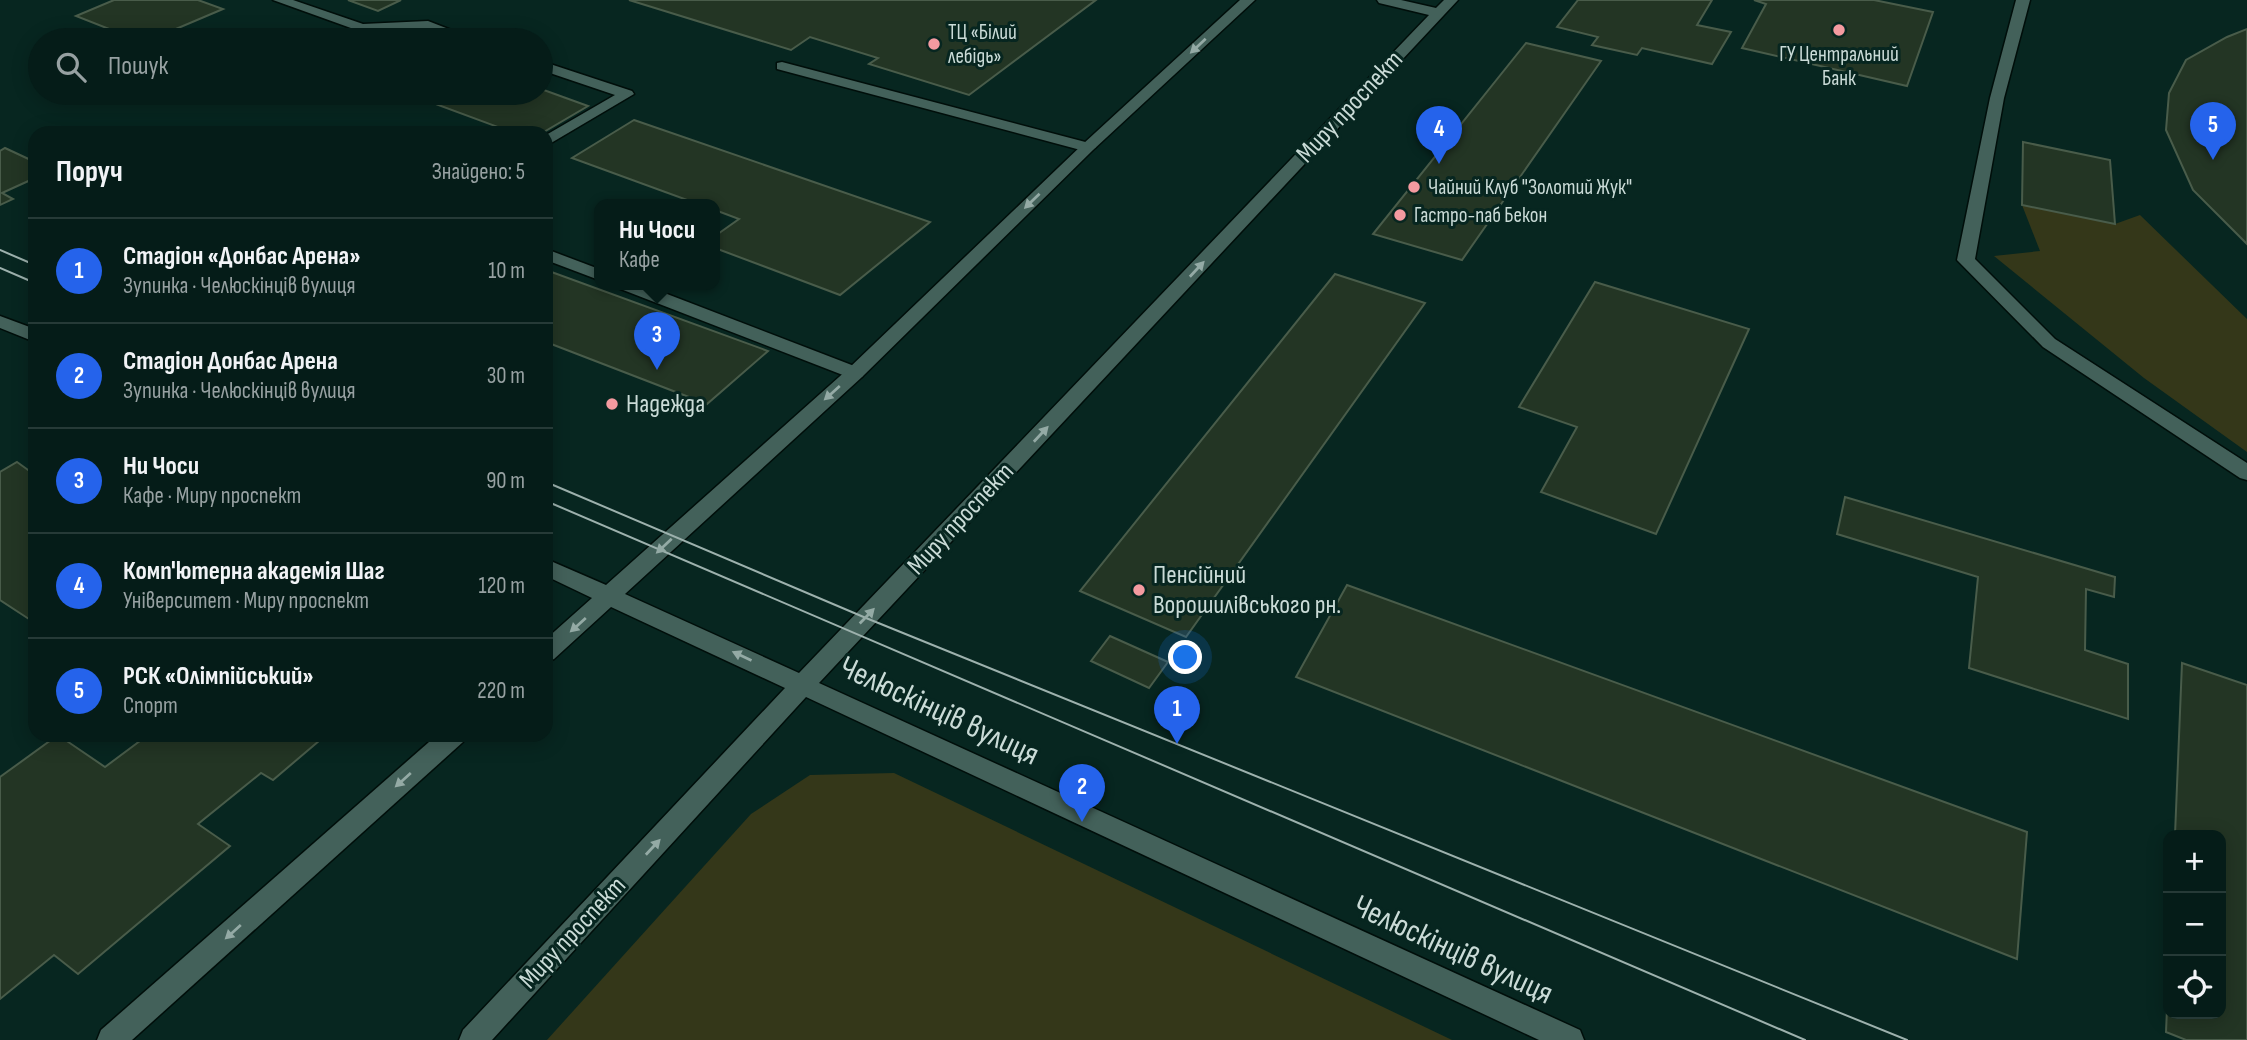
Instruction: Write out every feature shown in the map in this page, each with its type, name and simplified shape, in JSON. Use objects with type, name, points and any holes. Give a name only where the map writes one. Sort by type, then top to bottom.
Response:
[{"type":"main road","points":[[280,0],[362,28],[434,28]]},
{"type":"main road","points":[[553,647],[855,373],[1088,147],[1248,0]]},
{"type":"main road","points":[[1384,0],[1445,6]]},
{"type":"main road","points":[[2023,0],[1997,98],[1966,260],[2049,343],[2247,473]]},
{"type":"main road","name":"Миру проспект","points":[[474,1040],[804,685],[1445,6]]},
{"type":"main road","points":[[782,66],[1088,147]]},
{"type":"main road","points":[[553,69],[627,94],[553,137]]},
{"type":"main road","points":[[553,257],[594,273]]},
{"type":"main road","points":[[640,290],[855,373]]},
{"type":"main road","points":[[0,321],[28,333]]},
{"type":"main road","name":"Челюскінців вулиця","points":[[553,570],[1570,1040]]},
{"type":"main road","points":[[111,1040],[446,742]]},
{"type":"green space","points":[[2022,205],[2115,224],[2140,215],[2247,319],[2247,452],[2144,378],[1994,256],[2040,251]]},
{"type":"green space","points":[[894,773],[1452,1040],[547,1040],[751,814],[810,775]]},
{"type":"building","points":[[114,0],[198,0],[223,9],[178,28],[106,28],[76,16]]},
{"type":"building","points":[[348,0],[401,0],[378,11]]},
{"type":"building","name":"ТЦ «Білий лебідь»","points":[[629,0],[1096,0],[969,95],[869,64],[878,58],[810,37],[791,50]]},
{"type":"building","name":"ГУ Центральний Банк","points":[[1578,0],[1712,0],[1697,25],[1731,32],[1712,64],[1642,48],[1637,55],[1592,45],[1598,37],[1557,27]]},
{"type":"building","name":"ГУ Центральний Банк","points":[[1754,0],[1874,0],[1933,12],[1907,86],[1742,48],[1766,4]]},
{"type":"building","points":[[2247,29],[2247,244],[2193,190],[2166,130],[2169,93],[2186,60]]},
{"type":"building","points":[[1526,43],[1601,61],[1462,260],[1373,234]]},
{"type":"building","points":[[553,93],[588,106],[553,127],[495,126],[438,105],[553,105]]},
{"type":"building","points":[[634,120],[930,222],[840,295],[720,250],[720,232],[739,219],[720,212],[720,199],[684,199],[572,158]]},
{"type":"building","points":[[2023,142],[2110,160],[2115,224],[2022,205]]},
{"type":"building","points":[[5,148],[28,159],[28,181],[2,193],[13,199],[0,205],[0,151]]},
{"type":"building","points":[[553,273],[594,288],[594,290],[601,290],[768,351],[707,404],[553,345]]},
{"type":"building","points":[[1335,274],[1425,303],[1186,637],[1080,591]]},
{"type":"building","points":[[1595,282],[1749,329],[1656,534],[1541,492],[1577,427],[1519,407]]},
{"type":"building","points":[[17,462],[28,470],[28,618],[0,600],[0,472]]},
{"type":"building","points":[[1845,497],[2115,577],[2114,597],[2086,589],[2085,650],[2128,664],[2128,719],[1969,668],[1978,577],[1837,534]]},
{"type":"building","points":[[1347,585],[2027,832],[2017,959],[1296,677]]},
{"type":"building","points":[[1110,636],[1168,662],[1149,688],[1091,661]]},
{"type":"building","points":[[2182,663],[2247,685],[2247,1040],[2186,1040],[2166,1032],[2167,1019],[2226,1019],[2226,830],[2175,830]]},
{"type":"building","points":[[48,742],[68,742],[105,767],[139,742],[318,742],[273,780],[261,773],[198,824],[230,846],[78,974],[54,955],[0,999],[0,777]]},
{"type":"tram line","points":[[0,250],[28,262]]},
{"type":"tram line","points":[[0,268],[28,280]]},
{"type":"tram line","points":[[553,485],[866,618],[1907,1040]]},
{"type":"tram line","points":[[553,504],[1805,1040]]},
{"type":"place","name":"ГУ Центральний Банк","points":[[1839,30]]},
{"type":"place","name":"ТЦ «Білий лебідь»","points":[[934,44]]},
{"type":"place","name":"РСК «Олімпійський»","points":[[2213,160]]},
{"type":"place","name":"Комп'ютерна академія Шаг","points":[[1439,164]]},
{"type":"place","name":"Чайний Клуб \"Золотий Жук\"","points":[[1414,187]]},
{"type":"place","name":"Гастро-паб Бекон","points":[[1400,215]]},
{"type":"place","name":"Ни Чоси","points":[[657,370]]},
{"type":"place","name":"Надежда","points":[[612,404]]},
{"type":"place","name":"Пенсійний Ворошилівського рн.","points":[[1139,590]]},
{"type":"place","name":"Стадіон «Донбас Арена»","points":[[1177,744]]},
{"type":"place","name":"Стадіон Донбас Арена","points":[[1082,822]]}]
